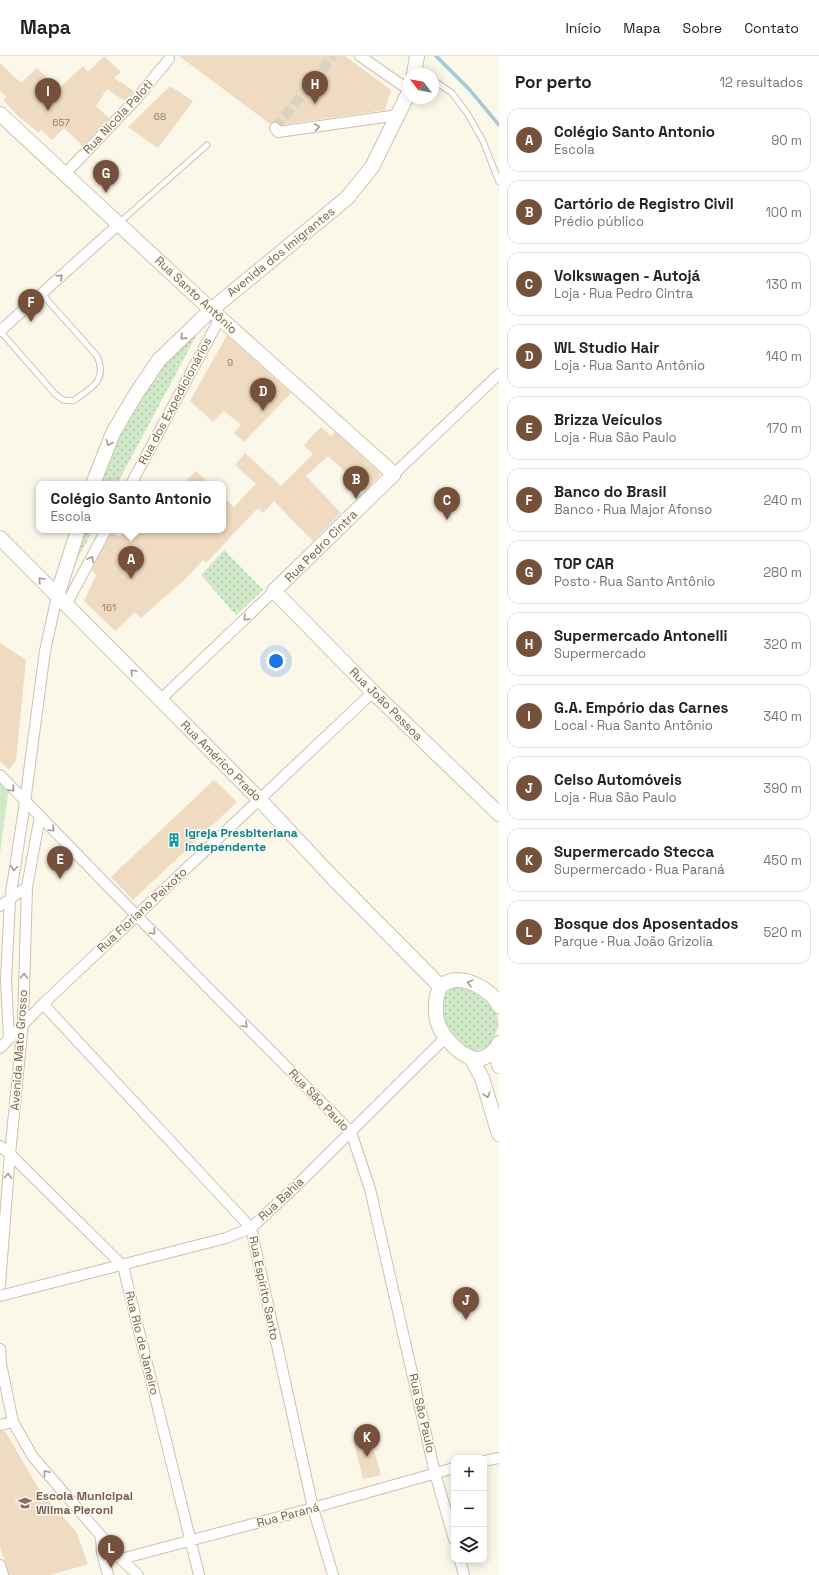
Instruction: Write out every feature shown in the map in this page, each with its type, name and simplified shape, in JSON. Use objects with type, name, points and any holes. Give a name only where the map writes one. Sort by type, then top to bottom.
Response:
[{"type":"street","points":[[360,56],[403,87]]},
{"type":"street","name":"Rua Nicola Paloti","points":[[64,174],[137,98],[170,59]]},
{"type":"street","name":"Avenida dos Imigrantes","points":[[94,481],[113,433],[136,394],[159,360],[215,314],[347,198],[372,167],[403,104]]},
{"type":"street","name":"Rua Santo Antônio","points":[[0,114],[215,314],[394,474]]},
{"type":"street","points":[[277,130],[398,115]]},
{"type":"street","points":[[0,331],[119,224]]},
{"type":"street","name":"Rua dos Expedicionários","points":[[132,481],[215,314]]},
{"type":"street","name":"Rua Pedro Cintra","points":[[160,700],[499,374]]},
{"type":"street","points":[[62,601],[77,533]]},
{"type":"street","points":[[62,601],[104,533]]},
{"type":"street","name":"Rua Américo Prado","points":[[0,538],[259,799],[334,880],[440,986]]},
{"type":"street","name":"Rua João Pessoa","points":[[274,591],[373,692],[499,814]]},
{"type":"street","name":"Avenida Mato Grosso","points":[[9,1037],[6,980],[10,900],[25,802],[45,651],[62,601]]},
{"type":"street","name":"Rua Floriano Peixoto","points":[[0,1048],[23,1023],[373,692]]},
{"type":"street","name":"Rua São Paulo","points":[[0,775],[351,1132],[370,1189],[435,1472],[451,1528]]},
{"type":"street","name":"Avenida Mato Grosso","points":[[0,1285],[10,1154],[23,1023],[27,887],[40,816]]},
{"type":"street","points":[[0,906],[27,887]]},
{"type":"street","points":[[498,1046],[483,1058],[472,1058],[459,1050],[445,1038],[438,1025],[436,999],[440,986],[449,981],[463,981],[488,991],[497,1001],[499,1006]]},
{"type":"street","name":"Rua Espírito Santo","points":[[43,1004],[251,1228],[313,1508],[332,1575]]},
{"type":"street","name":"Rua Bahia","points":[[0,1296],[123,1266],[226,1238],[251,1228],[351,1132],[445,1038]]},
{"type":"street","points":[[498,1046],[499,1066]]},
{"type":"street","points":[[472,1058],[482,1078],[499,1134]]},
{"type":"street","points":[[0,1146],[10,1154],[123,1266]]},
{"type":"street","name":"Rua Rio de Janeiro","points":[[123,1266],[199,1575]]},
{"type":"street","points":[[0,1349],[1,1364],[13,1422],[33,1458],[101,1537],[138,1575]]},
{"type":"street","points":[[0,1425],[13,1422]]},
{"type":"street","points":[[487,1460],[499,1458]]},
{"type":"street","name":"Rua Paraná","points":[[121,1559],[313,1508],[451,1469]]},
{"type":"street","points":[[101,1537],[102,1553],[108,1575]]},
{"type":"street","points":[[461,1563],[464,1575]]},
{"type":"street","points":[[0,1565],[3,1575]]},
{"type":"lane","points":[[439,84],[452,93],[467,113],[483,142],[499,182]]},
{"type":"lane","points":[[119,224],[207,145]]},
{"type":"lane","points":[[0,331],[55,394],[63,400],[73,402],[94,385],[101,375],[102,366],[97,356],[41,293]]},
{"type":"green space","points":[[195,326],[196,336],[119,481],[91,481],[108,435]]},
{"type":"green space","points":[[72,533],[91,533],[61,589]]},
{"type":"green space","points":[[224,550],[263,590],[236,615],[201,575]]},
{"type":"green space","points":[[0,778],[9,787],[0,853]]},
{"type":"green space","points":[[467,987],[480,991],[496,1012],[499,1024],[491,1047],[476,1051],[468,1048],[447,1029],[441,1012],[442,1000],[450,988]]},
{"type":"building","points":[[104,56],[121,72],[114,78],[134,91],[125,101],[107,89],[96,106],[109,118],[83,146],[64,128],[52,140],[41,130],[39,133],[19,117],[3,100],[7,97],[0,91],[0,63],[21,83],[37,68],[58,90],[83,66],[88,72]]},
{"type":"building","points":[[179,56],[345,56],[391,90],[385,110],[281,125],[275,122],[270,124]]},
{"type":"building","points":[[170,86],[193,101],[158,148],[128,127]]},
{"type":"building","points":[[227,335],[291,393],[244,442],[234,433],[241,425],[224,411],[213,422],[190,401]]},
{"type":"building","points":[[321,427],[331,436],[335,432],[381,474],[365,490],[328,456],[306,476],[341,513],[313,541],[274,501],[263,513],[258,508],[206,563],[203,560],[183,581],[141,618],[135,612],[115,631],[84,601],[96,575],[92,570],[110,533],[115,533],[119,537],[123,533],[226,533],[226,500],[234,507],[256,484],[235,465],[245,453],[281,486],[313,454],[304,445]]},
{"type":"building","points":[[196,471],[207,481],[186,481]]},
{"type":"building","points":[[0,643],[26,660],[16,760],[9,770],[0,761]]},
{"type":"building","name":"Igreja Presbiteriana Independente","points":[[214,780],[237,802],[133,900],[111,877]]},
{"type":"building","name":"Escola Municipal Wilma Pieroni","points":[[0,1431],[5,1431],[41,1493],[76,1531],[88,1564],[50,1575],[9,1575],[0,1547]]},
{"type":"building","points":[[370,1435],[381,1475],[363,1479],[353,1439]]},
{"type":"waterway","points":[[436,56],[469,89],[499,125]]},
{"type":"tunnel","points":[[275,128],[333,56]]},
{"type":"place","name":"Supermercado Antonelli","points":[[315,104]]},
{"type":"place","name":"G.A. Empório das Carnes","points":[[48,111]]},
{"type":"place","name":"TOP CAR","points":[[106,193]]},
{"type":"place","name":"Banco do Brasil","points":[[31,322]]},
{"type":"place","name":"WL Studio Hair","points":[[263,411]]},
{"type":"place","name":"Cartório de Registro Civil","points":[[356,499]]},
{"type":"place","name":"Volkswagen - Autojá","points":[[447,520]]},
{"type":"place","name":"Colégio Santo Antonio","points":[[131,579]]},
{"type":"place","name":"Igreja Presbiteriana Independente","points":[[174,840]]},
{"type":"place","name":"Brizza Veículos","points":[[60,879]]},
{"type":"place","name":"Celso Automóveis","points":[[466,1320]]},
{"type":"place","name":"Supermercado Stecca","points":[[367,1457]]},
{"type":"place","name":"Escola Municipal Wilma Pieroni","points":[[25,1503]]},
{"type":"place","name":"Bosque dos Aposentados","points":[[111,1568]]}]
